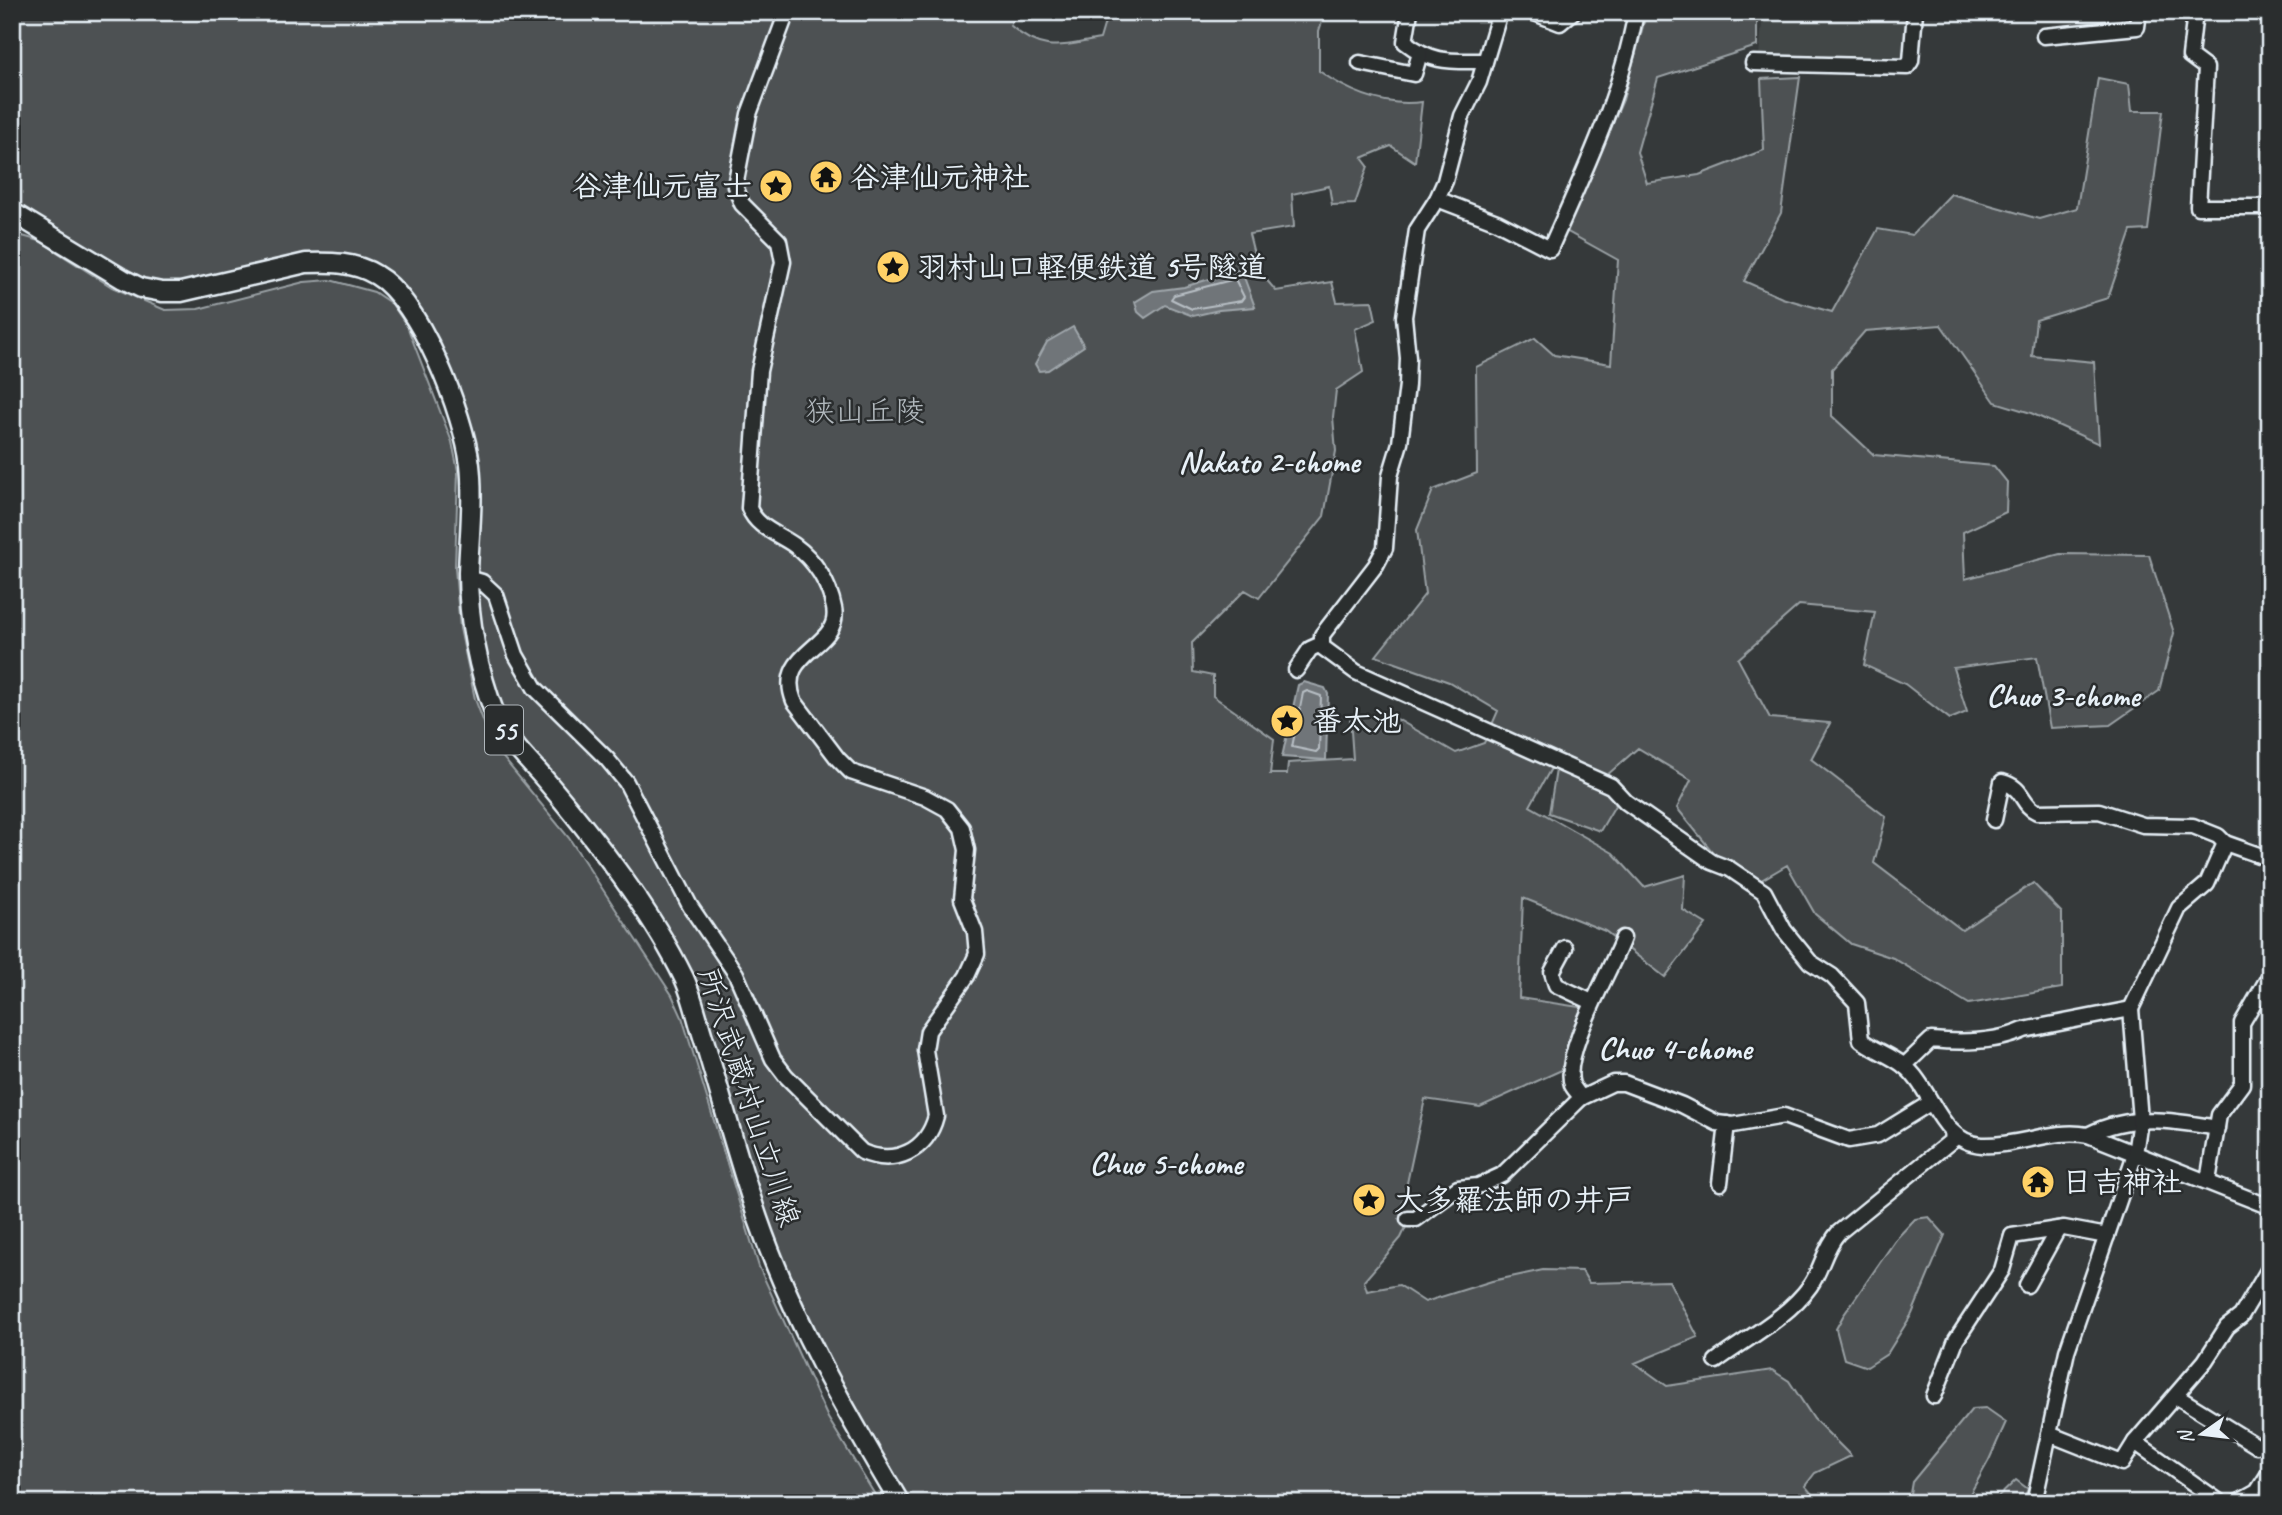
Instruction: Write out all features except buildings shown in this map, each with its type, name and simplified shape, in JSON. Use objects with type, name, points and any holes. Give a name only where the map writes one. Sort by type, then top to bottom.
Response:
[{"type":"main road","name":"所沢武蔵村山立川線","points":[[12,212],[141,288],[181,292],[306,263],[324,262],[346,264],[375,274],[393,288],[409,306],[424,334],[467,441],[471,470],[468,578],[473,631],[496,715],[509,740],[548,783],[644,909],[685,979],[759,1220],[796,1316],[900,1503]]},
{"type":"street","points":[[468,578],[482,582],[496,595],[516,655],[535,688],[626,782],[690,906],[729,962],[765,1045],[786,1076],[862,1152],[877,1157],[894,1158],[918,1147],[933,1127],[936,1116],[925,1050],[928,1031],[967,976],[977,954],[975,932],[965,910],[960,888],[966,839],[958,821],[940,805],[897,785],[859,776],[844,766],[794,701],[790,691],[792,671],[826,635],[834,620],[834,608],[815,565],[793,545],[758,524],[749,508],[748,483],[761,352],[783,262],[779,241],[742,204],[735,187],[749,114],[787,12]]},
{"type":"street","points":[[1410,12],[1405,42],[1420,53],[1440,61],[1485,61]]},
{"type":"street","points":[[1500,12],[1485,61],[1462,116],[1437,199],[1417,230],[1404,317],[1408,370],[1399,443],[1390,476],[1385,548],[1376,565],[1322,635],[1321,644],[1332,657],[1356,672],[1611,786],[1626,802],[1712,862],[1730,869],[1764,892],[1784,930],[1810,962],[1832,976],[1857,1003],[1861,1040],[1904,1066],[1956,1137],[1983,1145],[2027,1141],[2071,1132],[2088,1135],[2270,1206]]},
{"type":"street","points":[[1532,12],[1560,23],[1573,12]]},
{"type":"street","points":[[1437,199],[1497,222],[1550,249],[1601,134],[1629,55],[1636,12]]},
{"type":"street","points":[[1753,63],[1907,67],[1911,61],[1910,41],[1915,12]]},
{"type":"street","points":[[2044,36],[2137,27],[2138,12]]},
{"type":"street","points":[[2195,12],[2190,56],[2206,68],[2198,207],[2270,206]]},
{"type":"street","points":[[1360,63],[1414,74],[1420,53]]},
{"type":"street","points":[[1296,670],[1310,649],[1321,644]]},
{"type":"street","points":[[1994,820],[2002,782],[2022,792],[2029,808],[2037,812],[2099,811],[2143,825],[2193,827],[2218,836],[2225,843],[2270,859]]},
{"type":"street","points":[[2034,1503],[2067,1351],[2135,1154],[2140,1120],[2131,1009],[2179,908],[2207,884],[2225,843]]},
{"type":"street","points":[[1581,1098],[1573,1086],[1572,1066],[1592,1002],[1614,962],[1623,938]]},
{"type":"street","points":[[1565,948],[1552,972],[1556,985],[1592,1002]]},
{"type":"street","points":[[2208,1181],[2219,1115],[2242,1084],[2242,1023],[2270,975]]},
{"type":"street","points":[[1904,1066],[1931,1040],[1959,1043],[2009,1037],[2024,1030],[2131,1009]]},
{"type":"street","points":[[1408,1219],[1416,1219],[1458,1188],[1478,1186],[1502,1175],[1581,1098],[1594,1090],[1619,1082],[1727,1124],[1784,1116],[1836,1137],[1860,1140],[1878,1135],[1930,1103]]},
{"type":"street","points":[[2088,1135],[2102,1128],[2164,1118],[2217,1128]]},
{"type":"street","points":[[1720,1183],[1727,1124]]},
{"type":"street","points":[[1716,1361],[1800,1298],[1821,1266],[1829,1243],[1838,1233],[1956,1137]]},
{"type":"street","points":[[1934,1396],[1956,1340],[2002,1270],[2012,1236],[2058,1228],[2107,1236]]},
{"type":"street","points":[[2027,1285],[2058,1228]]},
{"type":"street","points":[[2049,1434],[2122,1463],[2136,1442],[2205,1361],[2227,1327],[2241,1316],[2270,1267]]},
{"type":"street","points":[[2176,1396],[2258,1446]]},
{"type":"street","points":[[2136,1442],[2221,1503]]},
{"type":"street","points":[[2237,1503],[2257,1492],[2270,1472]]},
{"type":"shaded area","points":[[1763,12],[1913,12],[1906,64],[1759,56]]},
{"type":"green space","name":"狭山丘陵","points":[[12,12],[1019,12],[1010,25],[1032,40],[1052,46],[1100,39],[1108,12],[1325,12],[1319,31],[1319,71],[1355,91],[1381,100],[1422,102],[1415,162],[1391,146],[1362,158],[1368,166],[1355,204],[1332,205],[1329,186],[1292,194],[1294,227],[1249,234],[1258,270],[1276,291],[1332,282],[1337,302],[1372,301],[1376,320],[1355,329],[1363,372],[1336,390],[1333,417],[1336,451],[1324,516],[1259,598],[1245,590],[1192,643],[1193,672],[1213,676],[1213,696],[1274,739],[1270,774],[1287,774],[1288,763],[1353,759],[1350,717],[1390,715],[1456,753],[1484,743],[1498,711],[1449,682],[1376,656],[1425,594],[1417,530],[1433,490],[1477,473],[1476,367],[1535,338],[1554,355],[1611,364],[1618,260],[1566,231],[1623,100],[1646,15],[1652,12],[1757,12],[1757,46],[1658,78],[1637,152],[1647,183],[1699,175],[1764,150],[1761,79],[1800,77],[1781,213],[1744,281],[1782,298],[1832,312],[1878,229],[1912,235],[1951,194],[2039,219],[2077,208],[2098,78],[2129,84],[2132,111],[2163,111],[2148,230],[2131,231],[2108,298],[2036,320],[2032,356],[2094,362],[2099,444],[2031,413],[1995,402],[1941,325],[1865,331],[1832,369],[1832,416],[1874,455],[1994,466],[2007,482],[2006,512],[1963,532],[1965,579],[2060,554],[2149,555],[2174,633],[2159,691],[2110,725],[2050,728],[2037,657],[1953,668],[1967,712],[1950,719],[1905,684],[1864,665],[1875,612],[1799,605],[1738,659],[1770,718],[1830,723],[1811,759],[1886,817],[1874,863],[1962,930],[2033,883],[2062,913],[2062,988],[1969,1004],[1893,958],[1851,944],[1815,914],[1787,865],[1756,883],[1715,855],[1677,808],[1691,780],[1638,748],[1606,776],[1554,763],[1530,806],[1613,853],[1644,887],[1685,875],[1683,910],[1706,924],[1665,977],[1605,931],[1523,898],[1519,998],[1586,1008],[1564,1069],[1480,1107],[1425,1099],[1401,1211],[1408,1223],[1401,1238],[1364,1281],[1367,1291],[1399,1285],[1425,1302],[1492,1281],[1543,1270],[1582,1271],[1589,1283],[1669,1281],[1698,1337],[1635,1363],[1667,1386],[1772,1370],[1789,1381],[1814,1419],[1851,1456],[1815,1473],[1805,1486],[1820,1503],[900,1503],[796,1316],[685,979],[644,909],[509,740],[473,631],[471,470],[409,306],[346,264],[162,292],[12,212]]},
{"type":"green space","points":[[12,233],[40,241],[112,287],[165,310],[198,309],[304,282],[330,280],[374,292],[392,304],[407,326],[452,442],[458,471],[455,568],[460,628],[475,699],[486,728],[496,749],[569,838],[672,995],[682,1017],[759,1267],[828,1418],[880,1503],[12,1503]]},
{"type":"green space","points":[[1556,770],[1620,797],[1600,831],[1549,813]]},
{"type":"green space","points":[[1929,1217],[1945,1235],[1912,1314],[1887,1354],[1867,1367],[1844,1359],[1836,1329],[1843,1316],[1897,1238],[1915,1219]]},
{"type":"green space","points":[[1986,1408],[2006,1422],[1965,1503],[1914,1503],[1909,1499],[1912,1482],[1972,1409]]},
{"type":"green space","points":[[2016,1480],[2028,1489],[2022,1503],[1992,1503]]},
{"type":"water","points":[[1241,269],[1255,307],[1219,310],[1193,316],[1165,305],[1145,318],[1138,312],[1135,302],[1153,291],[1184,287]]},
{"type":"water","points":[[1073,327],[1084,346],[1048,370],[1039,371],[1035,364],[1047,342]]},
{"type":"water","name":"番太池","points":[[1304,682],[1325,688],[1328,694],[1326,760],[1282,757],[1298,685]]},
{"type":"place","name":"谷津仙元神社","points":[[826,177]]},
{"type":"place","name":"谷津仙元富士","points":[[776,186]]},
{"type":"place","name":"羽村山口軽便鉄道 5号隧道","points":[[893,267]]},
{"type":"place","name":"番太池","points":[[1287,721]]},
{"type":"place","name":"日吉神社","points":[[2038,1182]]},
{"type":"place","name":"大多羅法師の井戸","points":[[1369,1200]]},
{"type":"district","name":"Nakato 2-chome","points":[[1269,461]]},
{"type":"district","name":"Chuo 3-chome","points":[[2063,695]]},
{"type":"district","name":"Chuo 4-chome","points":[[1675,1048]]},
{"type":"district","name":"Chuo 5-chome","points":[[1166,1163]]}]
